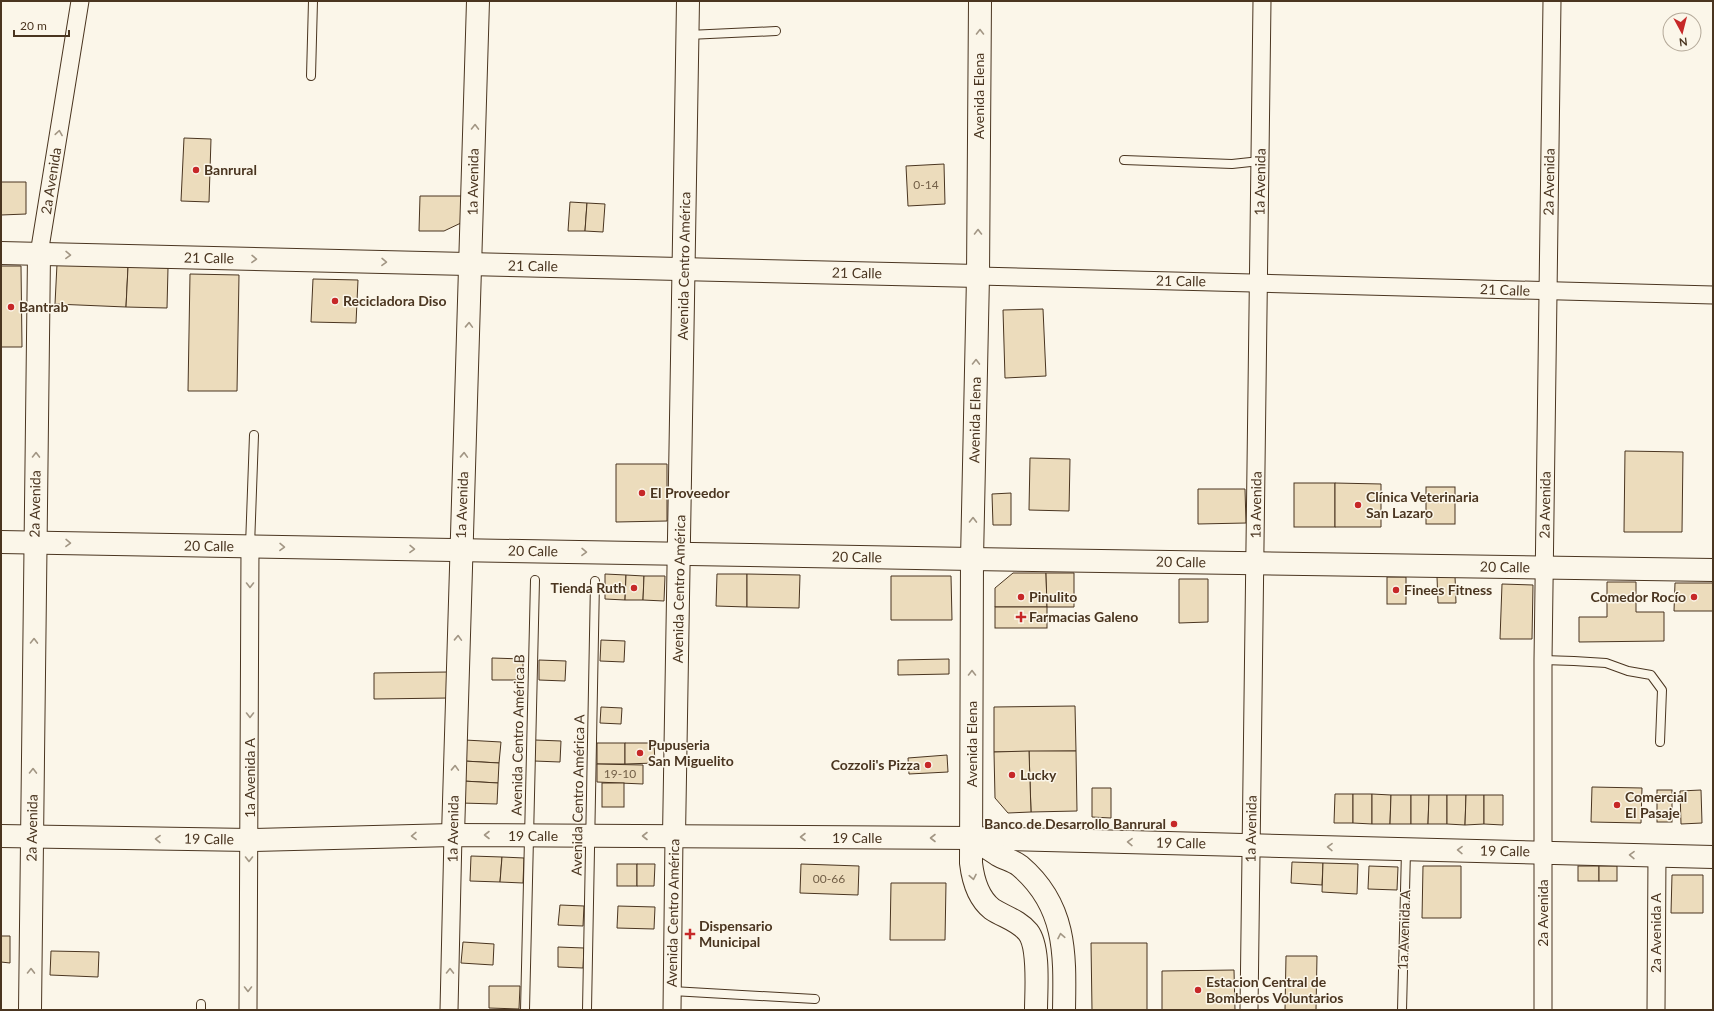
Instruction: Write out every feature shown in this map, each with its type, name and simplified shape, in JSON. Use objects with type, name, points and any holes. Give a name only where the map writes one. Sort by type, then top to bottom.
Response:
[{"type":"main road","name":"1a Avenida","points":[[453,835],[460,550],[471,264],[478,1]]},
{"type":"main road","name":"Avenida Centro América","points":[[674,836],[680,554],[688,1]]},
{"type":"main road","name":"Avenida Elena","points":[[980,1],[978,276],[972,559],[971,863],[973,880],[980,894],[992,909],[1011,918],[1028,933],[1035,953],[1036,1010]]},
{"type":"main road","name":"21 Calle","points":[[1,253],[978,276]]},
{"type":"main road","name":"2a Avenida","points":[[30,1010],[39,254]]},
{"type":"main road","name":"20 Calle","points":[[1,542],[1713,570]]},
{"type":"main road","name":"19 Calle","points":[[1,836],[250,840],[453,835],[972,838],[1713,857]]},
{"type":"main road","points":[[972,838],[1018,865],[1032,878],[1053,910],[1060,929],[1064,950],[1064,1010]]},
{"type":"street","name":"2a Avenida","points":[[39,254],[80,1]]},
{"type":"street","name":"1a Avenida","points":[[1249,1010],[1262,1]]},
{"type":"street","name":"2a Avenida","points":[[1544,1010],[1542,852],[1543,660],[1552,1]]},
{"type":"street","name":"21 Calle","points":[[978,276],[1713,295]]},
{"type":"street","name":"1a Avenida A","points":[[248,1010],[250,840],[250,546]]},
{"type":"street","name":"1a Avenida","points":[[449,1010],[453,835]]},
{"type":"street","name":"Avenida Centro América","points":[[672,1010],[674,836]]},
{"type":"street","name":"2a Avenida A","points":[[1656,855],[1656,1010]]},
{"type":"lane","points":[[311,76],[313,1]]},
{"type":"lane","points":[[688,35],[776,31]]},
{"type":"lane","points":[[1124,160],[1232,164],[1260,161]]},
{"type":"lane","points":[[250,546],[254,435]]},
{"type":"lane","name":"Avenida Centro América B","points":[[525,1010],[535,580]]},
{"type":"lane","name":"Avenida Centro América A","points":[[587,1010],[595,581]]},
{"type":"lane","points":[[1543,660],[1574,660],[1606,663],[1651,675],[1662,690],[1660,742]]},
{"type":"lane","name":"1a Avenida A","points":[[1402,1010],[1407,849]]},
{"type":"lane","points":[[672,991],[815,999]]},
{"type":"building","name":"Banrural","points":[[184,138],[211,139],[209,202],[181,201]]},
{"type":"building","points":[[944,164],[945,204],[908,206],[906,166]]},
{"type":"building","points":[[1,182],[26,182],[26,214],[1,215]]},
{"type":"building","points":[[420,196],[463,196],[463,222],[444,231],[419,231]]},
{"type":"building","points":[[570,202],[587,203],[585,231],[568,231]]},
{"type":"building","points":[[587,203],[605,204],[603,232],[585,231]]},
{"type":"building","points":[[57,264],[128,267],[126,307],[55,304]]},
{"type":"building","name":"Bantrab","points":[[1,266],[21,266],[22,347],[1,347]]},
{"type":"building","points":[[128,267],[168,268],[167,308],[126,307]]},
{"type":"building","points":[[190,274],[239,275],[237,391],[188,391]]},
{"type":"building","name":"Recicladora Diso","points":[[313,279],[358,280],[356,323],[311,322]]},
{"type":"building","points":[[1043,309],[1046,376],[1005,378],[1003,310]]},
{"type":"building","points":[[1625,451],[1683,452],[1682,532],[1624,532]]},
{"type":"building","points":[[1030,458],[1070,459],[1069,511],[1029,510]]},
{"type":"building","name":"El Proveedor","points":[[616,464],[667,464],[667,521],[616,522]]},
{"type":"building","points":[[1294,483],[1335,483],[1335,527],[1294,527]]},
{"type":"building","name":"Clínica Veterinaria San Lazaro","points":[[1335,483],[1381,484],[1381,527],[1335,527]]},
{"type":"building","points":[[1426,487],[1455,487],[1455,524],[1426,524]]},
{"type":"building","points":[[1198,489],[1245,489],[1246,523],[1198,524]]},
{"type":"building","points":[[1011,493],[1011,525],[993,525],[992,494]]},
{"type":"building","name":"Pinulito","points":[[1013,573],[1046,573],[1047,607],[995,607],[995,588]]},
{"type":"building","points":[[1046,573],[1074,573],[1074,607],[1047,607]]},
{"type":"building","points":[[605,574],[626,575],[625,600],[605,599]]},
{"type":"building","points":[[717,574],[747,574],[747,607],[716,606]]},
{"type":"building","points":[[747,574],[800,575],[799,608],[747,607]]},
{"type":"building","name":"Tienda Ruth","points":[[626,575],[644,576],[643,600],[625,600]]},
{"type":"building","points":[[644,576],[665,576],[664,601],[643,600]]},
{"type":"building","points":[[891,576],[951,576],[952,620],[891,620]]},
{"type":"building","points":[[1455,576],[1456,603],[1438,603],[1437,577]]},
{"type":"building","name":"Finees Fitness","points":[[1387,577],[1406,577],[1406,604],[1387,604]]},
{"type":"building","points":[[1179,579],[1208,579],[1208,622],[1179,623]]},
{"type":"building","points":[[1607,582],[1636,582],[1636,612],[1664,612],[1664,641],[1579,642],[1579,617],[1607,617]]},
{"type":"building","name":"Comedor Rocío","points":[[1675,583],[1713,583],[1713,611],[1674,611]]},
{"type":"building","points":[[1502,584],[1533,585],[1532,639],[1500,639]]},
{"type":"building","name":"Farmacias Galeno","points":[[995,607],[1047,607],[1047,628],[995,628]]},
{"type":"building","points":[[601,640],[625,641],[624,662],[600,661]]},
{"type":"building","points":[[492,658],[523,659],[523,680],[492,680]]},
{"type":"building","points":[[949,659],[949,674],[898,675],[898,660]]},
{"type":"building","points":[[539,660],[566,661],[565,681],[539,680]]},
{"type":"building","points":[[448,672],[449,698],[374,699],[374,673]]},
{"type":"building","points":[[1075,706],[1076,751],[994,752],[994,707]]},
{"type":"building","points":[[601,707],[622,708],[621,724],[600,723]]},
{"type":"building","points":[[465,740],[501,742],[499,763],[464,761]]},
{"type":"building","points":[[535,740],[561,741],[560,762],[534,761]]},
{"type":"building","points":[[597,743],[625,743],[625,764],[597,764]]},
{"type":"building","name":"Pupuseria San Miguelito","points":[[625,743],[654,743],[655,763],[625,764]]},
{"type":"building","points":[[1029,751],[1076,751],[1077,811],[1031,812]]},
{"type":"building","name":"Lucky","points":[[1029,751],[1031,812],[1008,813],[995,798],[994,752]]},
{"type":"building","name":"Cozzoli's Pizza","points":[[947,755],[948,772],[909,774],[908,758]]},
{"type":"building","points":[[464,761],[499,763],[498,783],[463,781]]},
{"type":"building","points":[[597,764],[643,765],[643,784],[597,782]]},
{"type":"building","points":[[463,781],[498,783],[497,804],[461,803]]},
{"type":"building","points":[[602,783],[624,783],[624,807],[602,807]]},
{"type":"building","name":"Comercial El Pasaje","points":[[1592,787],[1642,788],[1641,823],[1591,822]]},
{"type":"building","points":[[1092,788],[1111,788],[1111,818],[1092,817]]},
{"type":"building","points":[[1657,790],[1672,790],[1672,822],[1657,822]]},
{"type":"building","points":[[1701,790],[1702,823],[1681,824],[1680,791]]},
{"type":"building","points":[[1335,794],[1353,794],[1353,823],[1334,823]]},
{"type":"building","points":[[1353,794],[1372,794],[1372,824],[1353,823]]},
{"type":"building","points":[[1372,794],[1391,795],[1390,824],[1372,824]]},
{"type":"building","points":[[1391,795],[1411,795],[1411,824],[1390,824]]},
{"type":"building","points":[[1411,795],[1429,795],[1428,824],[1411,824]]},
{"type":"building","points":[[1429,795],[1447,795],[1447,824],[1428,824]]},
{"type":"building","points":[[1447,795],[1466,795],[1465,825],[1447,824]]},
{"type":"building","points":[[1466,795],[1484,795],[1484,824],[1465,825]]},
{"type":"building","points":[[1484,795],[1503,795],[1503,825],[1484,824]]},
{"type":"building","points":[[471,856],[502,857],[500,882],[470,881]]},
{"type":"building","points":[[502,857],[524,858],[523,883],[500,882]]},
{"type":"building","points":[[1292,862],[1323,863],[1322,885],[1291,883]]},
{"type":"building","points":[[1323,863],[1358,864],[1357,894],[1322,892]]},
{"type":"building","points":[[617,864],[637,864],[637,886],[617,886]]},
{"type":"building","points":[[637,864],[655,864],[654,886],[637,886]]},
{"type":"building","points":[[801,864],[859,866],[858,895],[800,893]]},
{"type":"building","points":[[1369,866],[1398,867],[1397,890],[1368,889]]},
{"type":"building","points":[[1423,866],[1461,866],[1461,918],[1422,918]]},
{"type":"building","points":[[1578,866],[1599,866],[1599,881],[1578,881]]},
{"type":"building","points":[[1599,866],[1617,866],[1617,881],[1599,881]]},
{"type":"building","points":[[1672,875],[1703,875],[1703,913],[1671,913]]},
{"type":"building","points":[[891,883],[946,883],[945,940],[890,940]]},
{"type":"building","points":[[560,905],[584,906],[583,926],[558,925]]},
{"type":"building","points":[[618,906],[655,907],[654,929],[617,928]]},
{"type":"building","points":[[1,936],[10,936],[10,963],[1,962]]},
{"type":"building","points":[[463,942],[494,944],[493,965],[461,963]]},
{"type":"building","points":[[1091,943],[1147,943],[1147,1010],[1092,1010]]},
{"type":"building","points":[[558,947],[584,948],[583,968],[558,967]]},
{"type":"building","points":[[51,951],[99,952],[98,977],[50,975]]},
{"type":"building","points":[[1286,956],[1317,956],[1316,1010],[1285,1010]]},
{"type":"building","name":"Estacion Central de Bomberos Voluntarios","points":[[1234,970],[1235,1010],[1162,1010],[1162,971]]},
{"type":"building","points":[[489,986],[520,986],[519,1009],[489,1008]]},
{"type":"place","name":"Banrural","points":[[196,170]]},
{"type":"place","name":"Recicladora Diso","points":[[335,301]]},
{"type":"place","name":"Bantrab","points":[[11,307]]},
{"type":"place","name":"El Proveedor","points":[[642,493]]},
{"type":"place","name":"Clínica Veterinaria San Lazaro","points":[[1358,505]]},
{"type":"place","name":"Tienda Ruth","points":[[634,588]]},
{"type":"place","name":"Finees Fitness","points":[[1396,590]]},
{"type":"place","name":"Pinulito","points":[[1021,597]]},
{"type":"place","name":"Comedor Rocío","points":[[1694,597]]},
{"type":"place","name":"Farmacias Galeno","points":[[1021,617]]},
{"type":"place","name":"Pupuseria San Miguelito","points":[[640,753]]},
{"type":"place","name":"Cozzoli's Pizza","points":[[928,765]]},
{"type":"place","name":"Lucky","points":[[1012,775]]},
{"type":"place","name":"Comercial El Pasaje","points":[[1617,805]]},
{"type":"place","name":"Banco de Desarrollo Banrural","points":[[1174,824]]},
{"type":"place","name":"Dispensario Municipal","points":[[690,934]]},
{"type":"place","name":"Estacion Central de Bomberos Voluntarios","points":[[1198,990]]}]
